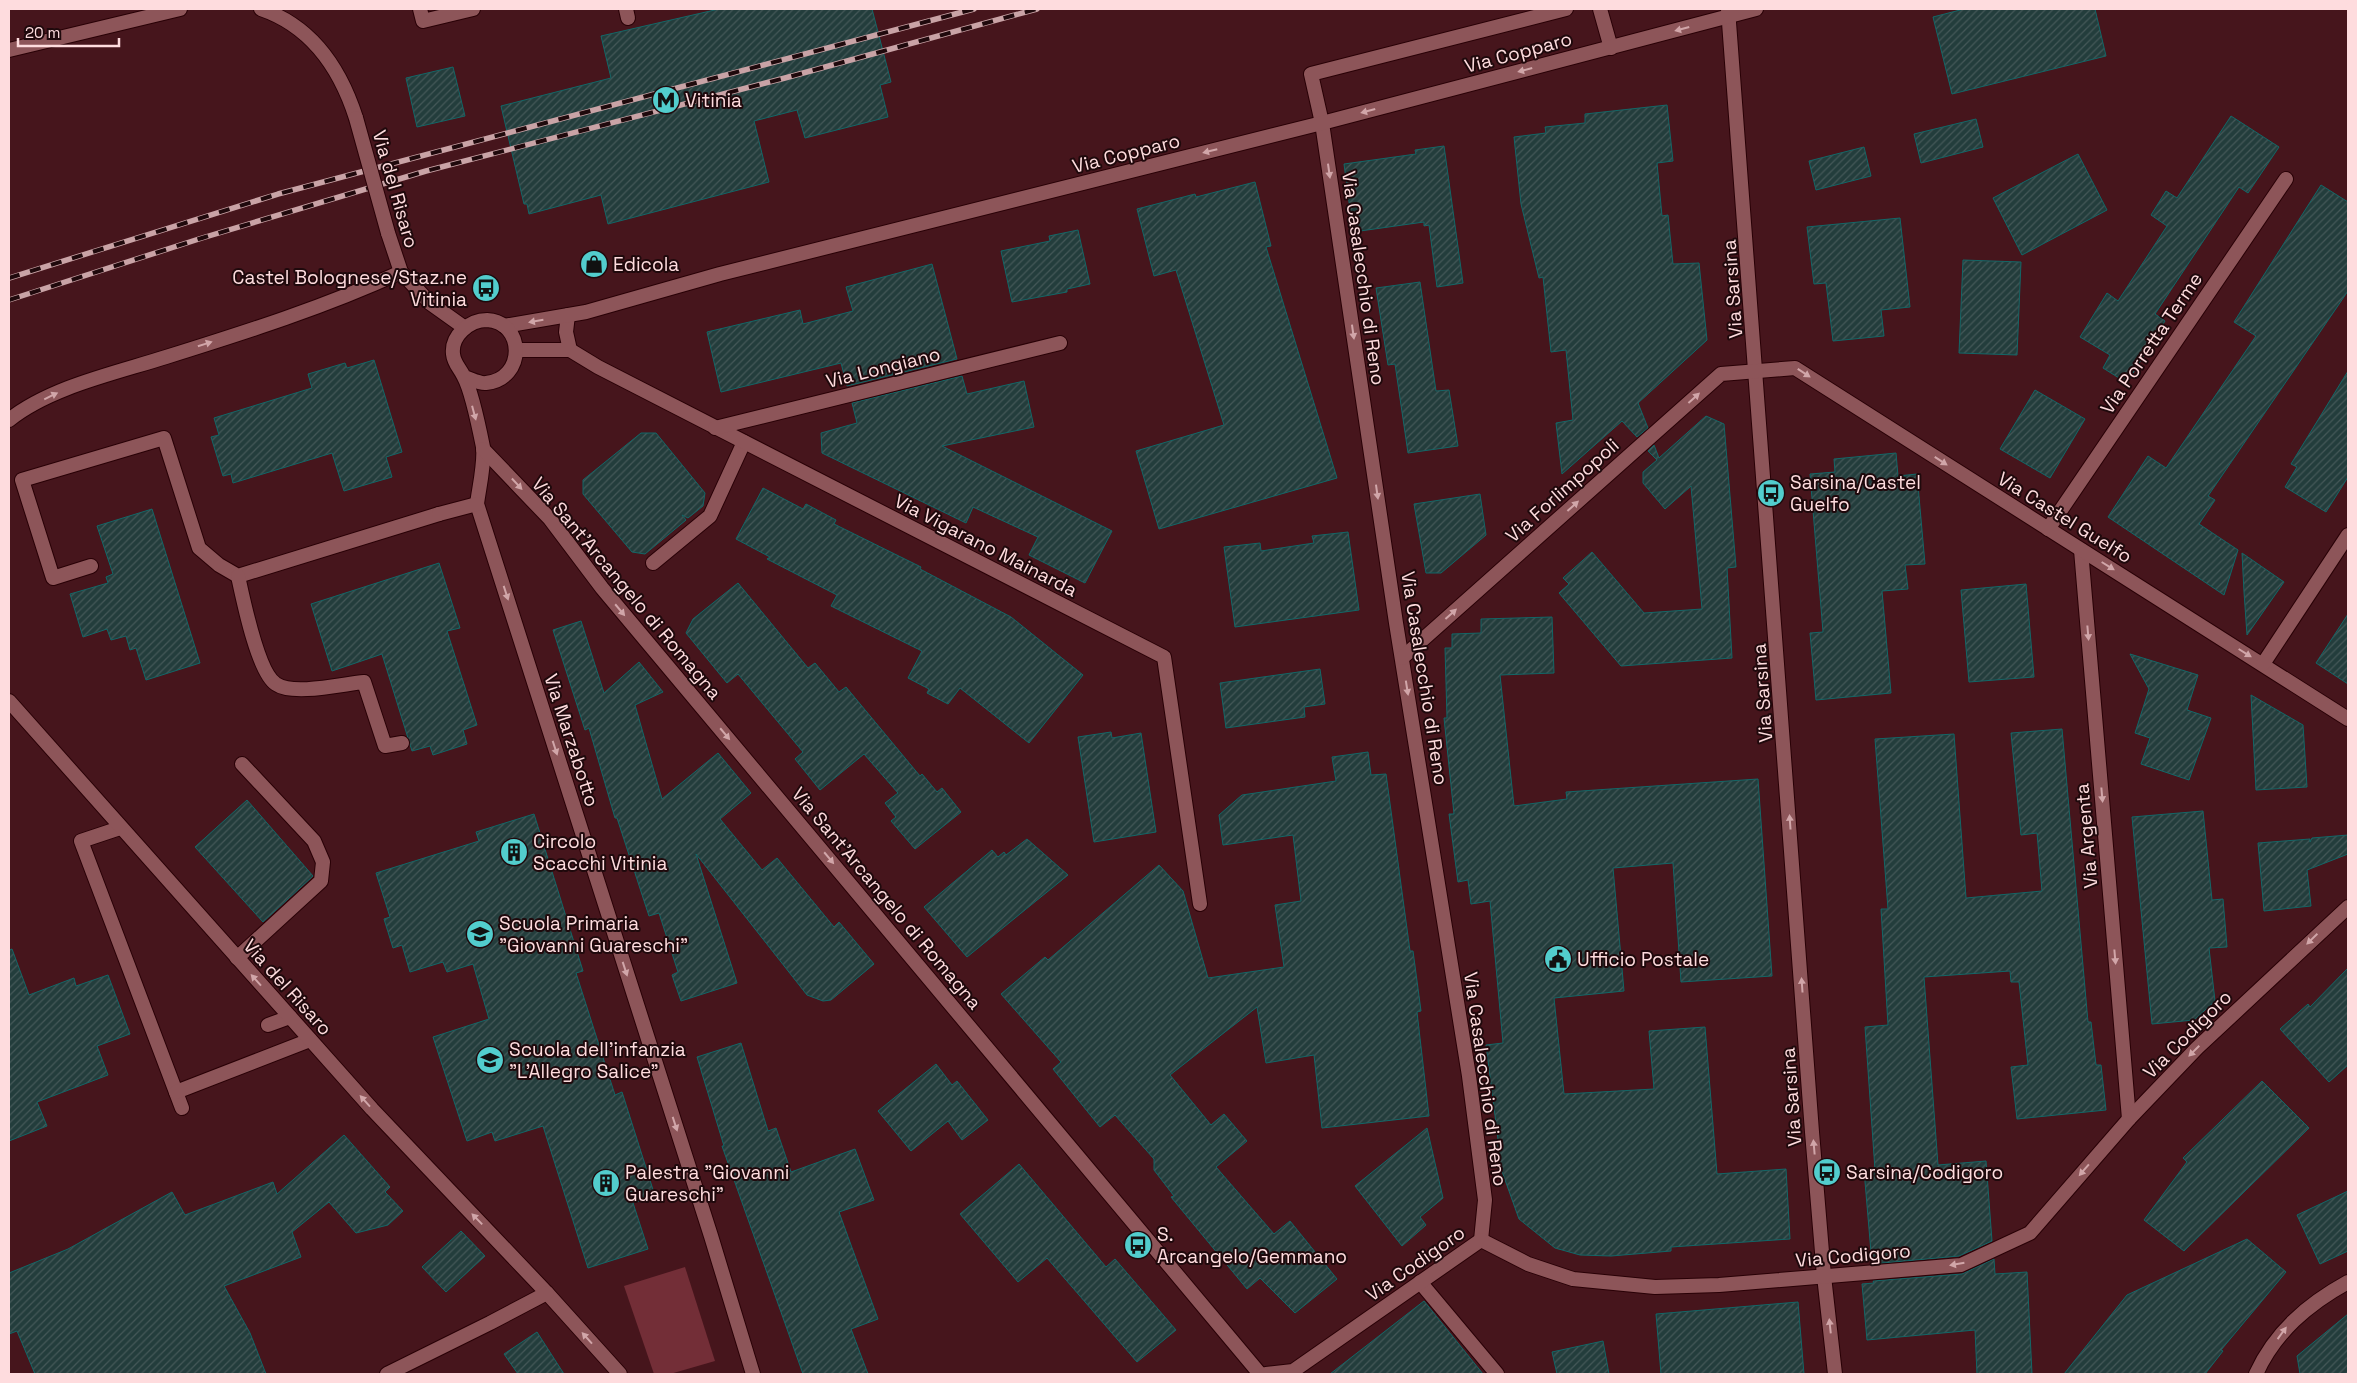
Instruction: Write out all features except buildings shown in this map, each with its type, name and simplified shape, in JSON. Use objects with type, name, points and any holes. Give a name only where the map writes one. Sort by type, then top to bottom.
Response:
[{"type":"street","points":[[9,50],[180,9]]},
{"type":"street","name":"Via del Risaro","points":[[9,420],[18,412],[60,392],[314,308],[362,290],[401,272],[388,233],[356,118],[342,81],[312,39],[286,19],[260,9]]},
{"type":"street","points":[[420,9],[423,21],[474,9]]},
{"type":"street","name":"Via Casalecchio di Reno","points":[[1481,1240],[1485,1200],[1479,1150],[1402,658],[1322,123],[1311,74],[1566,9]]},
{"type":"street","points":[[1600,9],[1611,48]]},
{"type":"street","name":"Via Copparo","points":[[504,326],[568,315],[720,274],[1322,123],[1611,48],[1729,12],[1756,9]]},
{"type":"street","name":"Via Sarsina","points":[[1729,12],[1824,1276],[1835,1374]]},
{"type":"street","name":"Via Porretta Terme","points":[[2048,529],[2286,179]]},
{"type":"street","points":[[401,272],[430,303],[465,328]]},
{"type":"street","points":[[516,350],[570,350],[566,332],[568,315]]},
{"type":"street","points":[[238,576],[477,504],[483,449],[464,377],[456,366],[453,352],[458,333],[472,323],[488,320],[504,326],[513,337],[516,350],[513,366],[504,377],[485,383],[464,377]]},
{"type":"street","name":"Via Longiano","points":[[715,428],[1060,342]]},
{"type":"street","name":"Via Vigarano Mainarda","points":[[570,350],[598,367],[715,428],[1164,657],[1200,904]]},
{"type":"street","name":"Via Castel Guelfo","points":[[1757,370],[1795,368],[2348,719]]},
{"type":"street","name":"Via Forlimpopoli","points":[[1402,658],[1721,374],[1757,370]]},
{"type":"street","points":[[91,566],[53,578],[22,480],[164,438],[199,548],[219,565],[238,576],[265,673],[276,685],[296,690],[364,682],[385,746],[402,743]]},
{"type":"street","points":[[653,562],[710,516],[744,442]]},
{"type":"street","name":"Via Sant'Arcangelo di Romagna","points":[[483,449],[550,520],[602,588],[1260,1374]]},
{"type":"street","name":"Via Marzabotto","points":[[477,504],[711,1236],[752,1374]]},
{"type":"street","points":[[2263,664],[2348,535]]},
{"type":"street","name":"Via Argenta","points":[[2081,550],[2129,1119]]},
{"type":"street","name":"Via del Risaro","points":[[9,701],[372,1109],[546,1292],[620,1374]]},
{"type":"street","points":[[237,958],[321,881],[323,862],[314,841],[242,764]]},
{"type":"street","points":[[120,828],[81,841],[182,1108]]},
{"type":"street","name":"Via Codigoro","points":[[1266,1374],[1293,1371],[1481,1240],[1528,1264],[1573,1278],[1618,1285],[1655,1287],[1719,1285],[1961,1264],[2030,1233],[2129,1119],[2197,1048],[2348,907]]},
{"type":"street","points":[[268,1026],[290,1017]]},
{"type":"street","points":[[176,1092],[310,1040]]},
{"type":"street","points":[[1420,1282],[1497,1374]]},
{"type":"street","points":[[2256,1374],[2262,1360],[2289,1324],[2318,1299],[2348,1282]]},
{"type":"street","points":[[387,1374],[483,1327],[546,1292]]},
{"type":"shaded area","points":[[685,1267],[715,1361],[670,1374],[654,1374],[624,1286]]},
{"type":"railway","points":[[9,278],[278,194],[974,9]]},
{"type":"railway","points":[[9,300],[202,238],[426,171],[785,78],[1037,9]]},
{"type":"place","name":"Vitinia","points":[[666,100]]},
{"type":"place","name":"Edicola","points":[[594,264]]},
{"type":"place","name":"Castel Bolognese/Staz.ne Vitinia","points":[[486,288]]},
{"type":"place","name":"Sarsina/Castel Guelfo","points":[[1771,493]]},
{"type":"place","name":"Circolo Scacchi Vitinia","points":[[514,852]]},
{"type":"place","name":"Scuola Primaria \"Giovanni Guareschi\"","points":[[480,934]]},
{"type":"place","name":"Ufficio Postale","points":[[1558,959]]},
{"type":"place","name":"Scuola dell'infanzia \"L'Allegro Salice\"","points":[[490,1060]]},
{"type":"place","name":"Sarsina/Codigoro","points":[[1827,1172]]},
{"type":"place","name":"Palestra \"Giovanni Guareschi\"","points":[[606,1183]]},
{"type":"place","name":"S. Arcangelo/Gemmano","points":[[1138,1245]]}]
